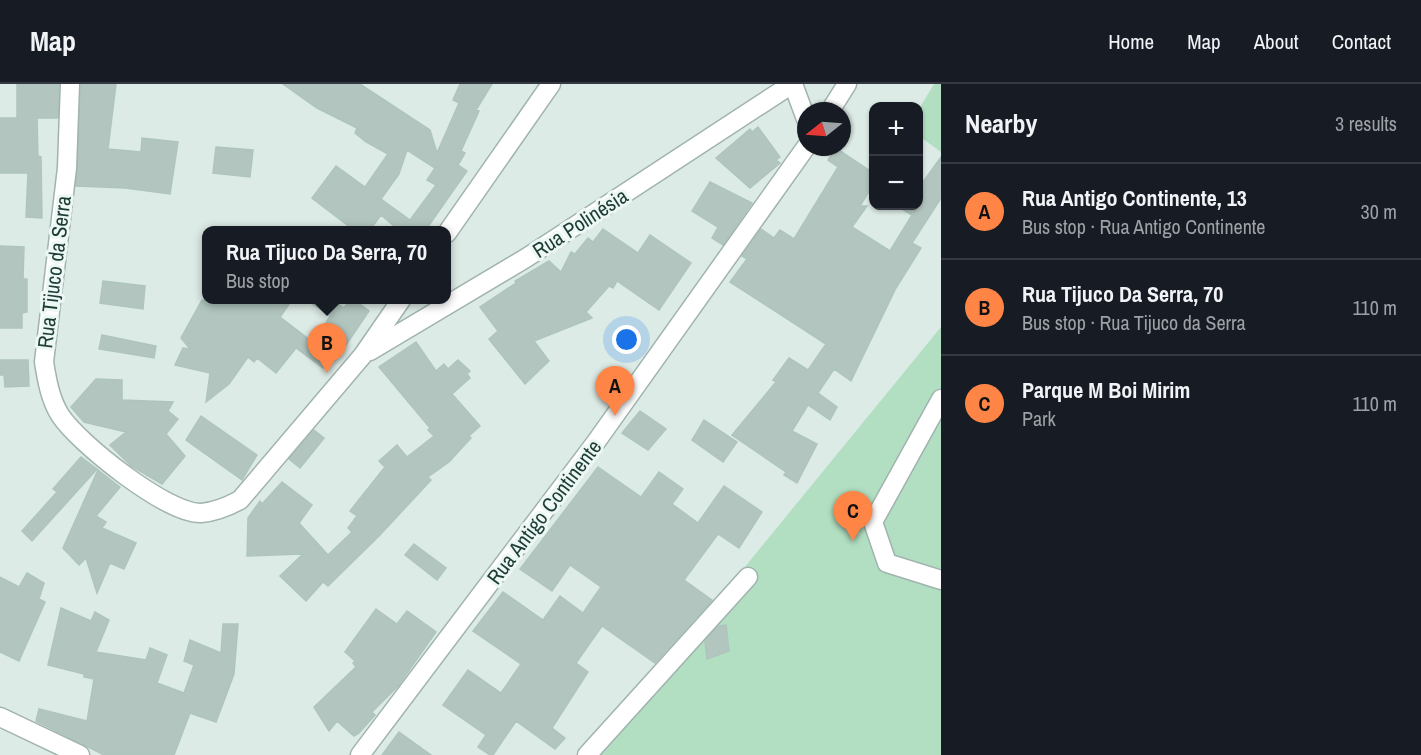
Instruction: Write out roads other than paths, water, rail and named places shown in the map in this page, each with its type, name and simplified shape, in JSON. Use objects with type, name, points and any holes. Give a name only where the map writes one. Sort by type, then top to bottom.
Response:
[{"type":"street","name":"Rua Tijuco da Serra","points":[[70,84],[67,168],[44,362],[48,387],[58,412],[70,429],[136,483],[175,508],[200,513],[223,509],[240,500],[363,355],[398,304]]},
{"type":"street","points":[[451,227],[551,84]]},
{"type":"street","name":"Rua Polinésia","points":[[451,303],[526,258],[793,84]]},
{"type":"street","points":[[793,84],[800,102]]},
{"type":"street","points":[[836,102],[848,84]]},
{"type":"street","name":"Rua Antigo Continente","points":[[360,755],[596,442],[800,156]]},
{"type":"street","name":"Rua Polinésia","points":[[363,355],[449,304]]},
{"type":"street","points":[[941,399],[873,522],[887,563],[941,580]]},
{"type":"street","points":[[587,755],[748,577]]},
{"type":"street","points":[[0,717],[80,755]]},
{"type":"place","name":"Rua Tijuco Da Serra, 70","points":[[327,373]]},
{"type":"place","name":"Rua Antigo Continente, 13","points":[[615,416]]},
{"type":"place","name":"Parque M Boi Mirim","points":[[853,541]]}]
